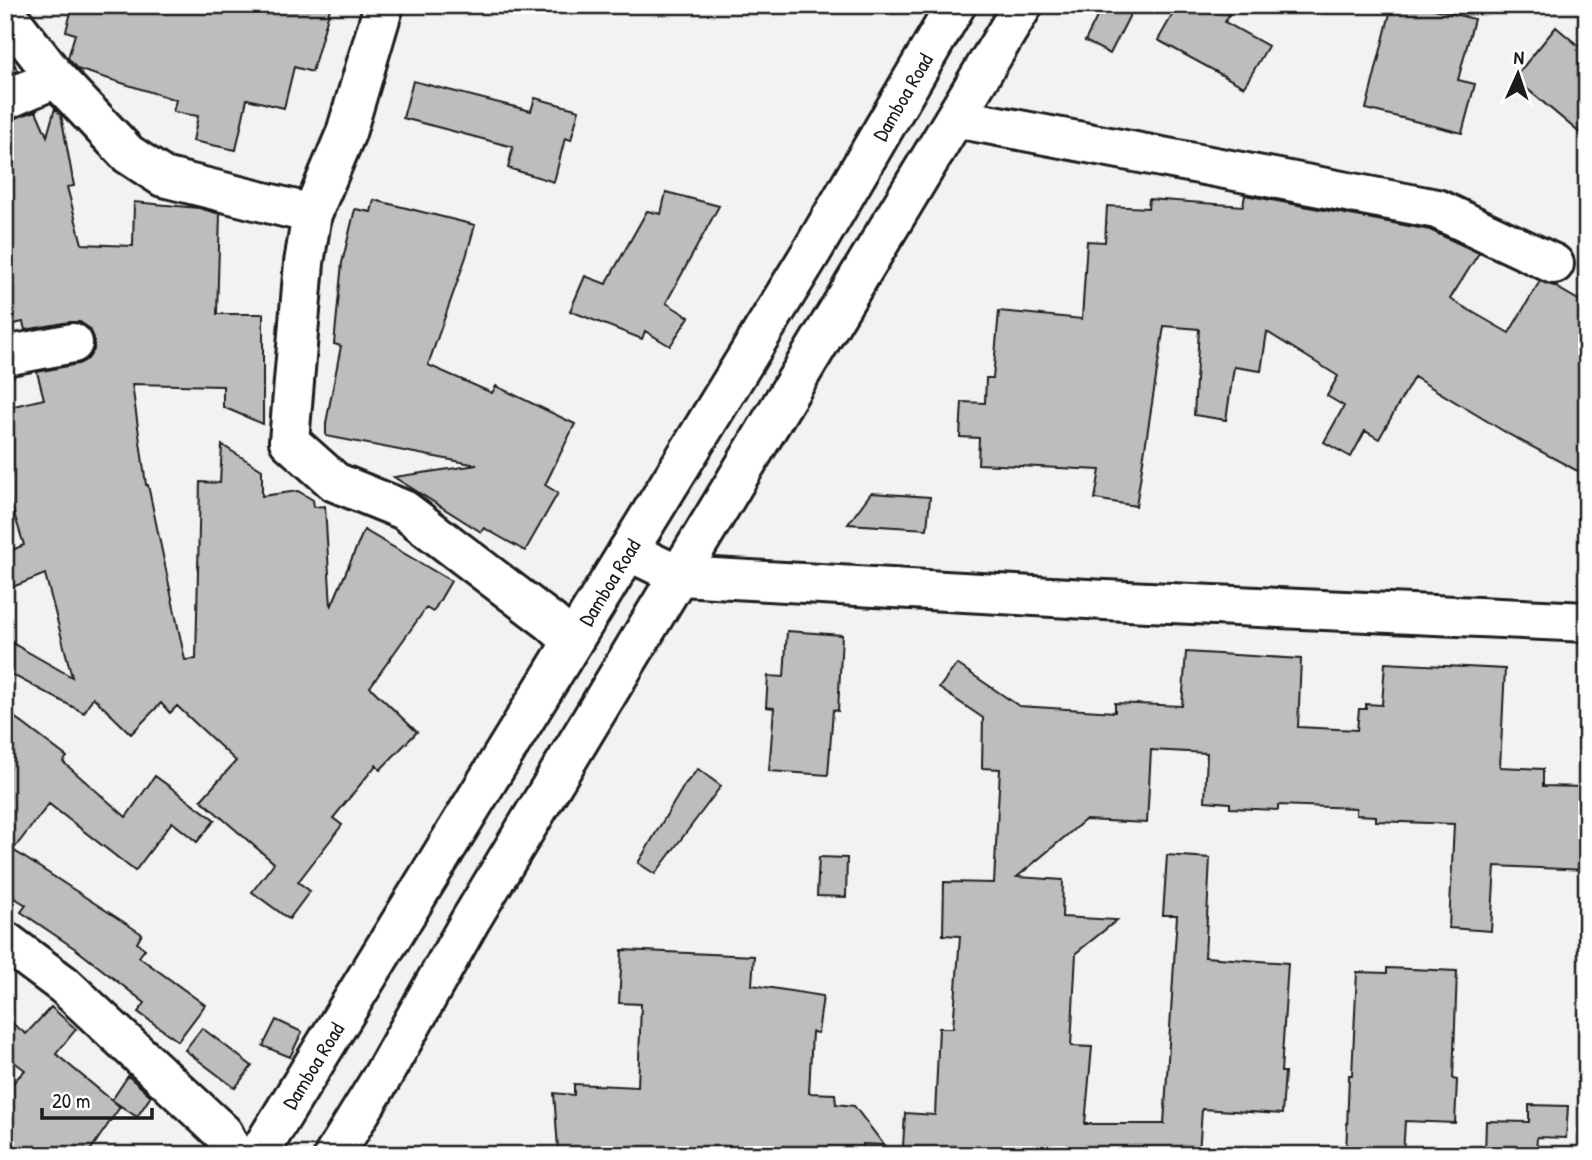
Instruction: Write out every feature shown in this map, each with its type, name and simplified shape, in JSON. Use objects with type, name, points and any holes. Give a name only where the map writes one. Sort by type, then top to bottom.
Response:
[{"type":"street","points":[[384,5],[346,133],[312,214],[304,263],[289,441],[335,482],[404,510],[572,641]]},
{"type":"street","name":"Damboa Road","points":[[258,1155],[812,251],[956,5]]},
{"type":"street","points":[[334,1155],[382,1077],[470,921],[1023,5]]},
{"type":"street","points":[[5,12],[55,78],[128,154],[163,177],[312,214]]},
{"type":"street","points":[[5,100],[55,78]]},
{"type":"street","points":[[956,118],[1437,209],[1554,264]]},
{"type":"street","points":[[5,356],[73,343]]},
{"type":"street","points":[[628,551],[680,576],[1118,601],[1587,622]]},
{"type":"street","points":[[5,941],[64,985],[203,1114],[223,1133],[234,1155]]},
{"type":"building","points":[[73,5],[331,5],[312,72],[294,67],[284,108],[247,99],[236,150],[193,141],[198,116],[173,112],[176,100],[77,69],[68,58],[75,34],[66,31]]},
{"type":"building","points":[[1103,5],[1135,5],[1110,54],[1085,41]]},
{"type":"building","points":[[1178,5],[1234,5],[1225,22],[1268,46],[1244,87],[1158,40]]},
{"type":"building","points":[[1392,5],[1419,5],[1474,19],[1458,80],[1475,84],[1462,133],[1366,109]]},
{"type":"building","points":[[1556,27],[1587,53],[1587,139],[1514,78]]},
{"type":"building","points":[[5,48],[18,71],[5,76]]},
{"type":"building","points":[[413,81],[531,111],[535,98],[579,110],[571,140],[565,138],[554,182],[508,168],[513,147],[403,118]]},
{"type":"building","points":[[55,108],[61,115],[74,186],[67,187],[82,244],[133,246],[134,202],[199,208],[220,214],[217,314],[263,314],[263,424],[223,407],[223,386],[132,384],[146,485],[185,660],[196,659],[200,482],[220,483],[222,445],[262,470],[262,496],[298,491],[313,500],[314,507],[325,506],[331,607],[364,530],[451,581],[433,612],[426,608],[370,687],[417,732],[380,770],[376,765],[333,818],[342,825],[298,882],[310,891],[289,919],[252,892],[274,863],[201,800],[236,761],[177,706],[170,713],[161,703],[131,734],[93,697],[84,713],[5,671],[5,639],[72,677],[45,574],[5,590],[5,553],[24,545],[5,485],[5,408],[44,399],[37,372],[78,364],[88,359],[94,350],[94,338],[90,329],[80,322],[25,330],[23,322],[5,326],[5,121],[36,111],[47,136]]},
{"type":"building","points":[[666,192],[719,206],[666,303],[689,317],[670,346],[645,331],[642,339],[570,311],[585,276],[606,284],[647,211],[661,214]]},
{"type":"building","points":[[1245,195],[1430,230],[1479,253],[1450,299],[1509,333],[1540,281],[1587,305],[1587,476],[1510,435],[1414,377],[1379,439],[1365,431],[1351,457],[1324,442],[1344,406],[1327,396],[1338,376],[1267,332],[1261,371],[1234,367],[1226,420],[1194,415],[1199,329],[1164,326],[1136,506],[1095,499],[1100,470],[978,464],[979,438],[960,437],[962,402],[985,403],[986,378],[993,378],[999,311],[1082,319],[1087,241],[1105,242],[1107,206],[1148,208],[1149,199],[1243,206]]},
{"type":"building","points":[[374,200],[475,225],[428,365],[492,393],[496,386],[575,424],[545,485],[558,493],[525,551],[484,528],[481,532],[394,477],[477,465],[326,436],[326,423],[341,346],[334,344],[342,263],[355,209],[371,212]]},
{"type":"building","points":[[871,493],[930,497],[927,529],[848,524]]},
{"type":"building","points":[[787,631],[842,635],[838,711],[833,710],[828,775],[769,771],[774,708],[766,707],[768,676],[784,677]]},
{"type":"building","points":[[1186,652],[1301,659],[1298,727],[1357,730],[1359,709],[1366,709],[1366,704],[1382,705],[1385,663],[1505,669],[1500,767],[1543,769],[1543,786],[1587,787],[1586,870],[1495,866],[1491,931],[1449,928],[1454,824],[1376,821],[1376,816],[1356,815],[1356,808],[1278,805],[1278,810],[1230,808],[1230,803],[1205,801],[1207,753],[1151,750],[1147,823],[1085,820],[1017,877],[1063,880],[1062,917],[1117,920],[1076,953],[1071,1046],[1092,1047],[1085,1124],[1164,1124],[1177,915],[1163,915],[1167,855],[1210,858],[1205,957],[1288,963],[1281,1072],[1285,1072],[1282,1114],[1202,1109],[1199,1155],[1105,1155],[1027,1151],[1026,1154],[903,1147],[905,1113],[935,1115],[939,1028],[953,1028],[960,936],[943,935],[944,882],[994,883],[1000,769],[982,768],[983,718],[939,688],[957,664],[1019,706],[1115,712],[1115,703],[1182,706]]},
{"type":"building","points":[[5,710],[67,757],[63,762],[126,817],[155,776],[215,820],[197,842],[172,822],[135,871],[49,804],[13,850],[142,934],[137,943],[145,949],[139,957],[205,1005],[178,1041],[138,1012],[145,1003],[77,950],[21,912],[26,905],[5,892]]},
{"type":"building","points":[[698,769],[721,786],[655,874],[638,863],[685,784]]},
{"type":"building","points":[[819,857],[847,858],[846,897],[817,896]]},
{"type":"building","points":[[622,950],[754,956],[752,985],[823,996],[818,1033],[812,1032],[809,1093],[835,1094],[836,1104],[854,1106],[884,1145],[863,1144],[862,1155],[558,1149],[554,1093],[574,1095],[574,1084],[638,1087],[641,1004],[619,1003]]},
{"type":"building","points":[[1387,968],[1457,971],[1453,1079],[1457,1080],[1455,1123],[1405,1121],[1403,1155],[1346,1155],[1357,972],[1387,973]]},
{"type":"building","points":[[51,1007],[76,1029],[56,1054],[120,1107],[87,1155],[5,1155],[5,1091],[25,1070],[5,1055],[5,1018],[26,1034]]},
{"type":"building","points":[[276,1020],[302,1032],[290,1057],[263,1046]]},
{"type":"building","points":[[202,1028],[252,1066],[235,1088],[185,1050]]},
{"type":"building","points":[[128,1076],[151,1096],[137,1117],[112,1100]]},
{"type":"building","points":[[1529,1105],[1568,1106],[1566,1138],[1537,1137],[1536,1155],[1485,1155],[1486,1121],[1529,1122]]}]
